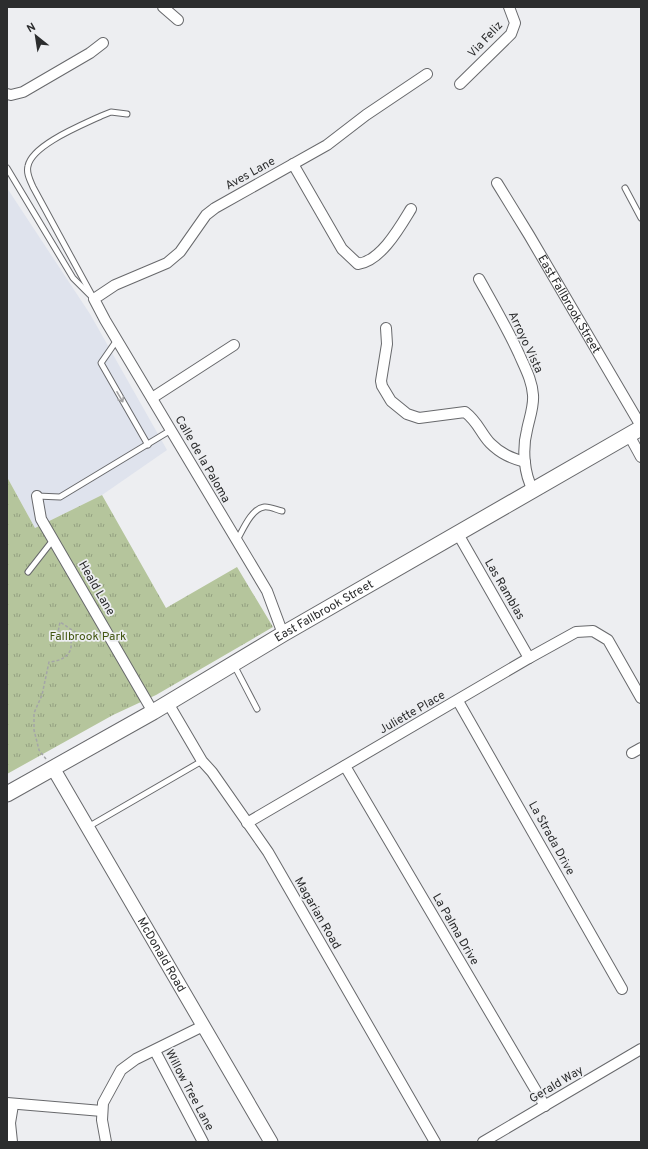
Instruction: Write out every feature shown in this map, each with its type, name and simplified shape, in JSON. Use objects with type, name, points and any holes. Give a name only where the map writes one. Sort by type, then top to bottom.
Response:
[{"type":"main road","name":"East Fallbrook Street","points":[[7,794],[153,712],[283,634],[637,430]]},
{"type":"street","points":[[163,7],[178,20]]},
{"type":"street","name":"Via Feliz","points":[[460,84],[511,34],[515,23],[509,7]]},
{"type":"street","points":[[7,94],[11,95],[22,92],[90,53],[103,43]]},
{"type":"street","name":"Aves Lane","points":[[94,299],[115,285],[167,263],[180,252],[206,215],[215,208],[327,145],[366,115],[427,74]]},
{"type":"street","points":[[293,164],[342,249],[358,264],[365,264],[386,246],[397,232],[411,209]]},
{"type":"street","name":"East Fallbrook Street","points":[[497,183],[529,235],[637,430]]},
{"type":"street","name":"Arroyo Vista","points":[[479,279],[502,320],[530,379],[533,396],[531,418],[526,432],[525,462],[529,483],[534,490]]},
{"type":"street","name":"Calle de la Paloma","points":[[94,299],[266,591],[283,634]]},
{"type":"street","points":[[386,328],[386,344],[381,381],[382,386],[391,401],[407,414],[419,418],[465,412],[474,419],[490,442],[506,456],[525,462]]},
{"type":"street","points":[[152,398],[234,345]]},
{"type":"street","points":[[637,430],[641,457]]},
{"type":"street","name":"Heald Lane","points":[[37,496],[41,519],[153,712]]},
{"type":"street","name":"Las Ramblas","points":[[458,534],[529,658]]},
{"type":"street","name":"Juliette Place","points":[[247,823],[576,632],[593,631],[608,640],[641,698]]},
{"type":"street","name":"La Strada Drive","points":[[458,701],[622,989]]},
{"type":"street","name":"Magarian Road","points":[[168,703],[202,761],[212,772],[268,852],[435,1142]]},
{"type":"street","name":"La Palma Drive","points":[[345,766],[545,1106]]},
{"type":"street","name":"McDonald Road","points":[[53,768],[271,1142]]},
{"type":"street","points":[[106,1142],[102,1111],[103,1103],[121,1070],[136,1059],[155,1051],[203,1026]]},
{"type":"street","name":"Gerald Way","points":[[483,1142],[641,1049]]},
{"type":"street","name":"Willow Tree Lane","points":[[155,1051],[204,1142]]},
{"type":"street","points":[[12,1142],[10,1104],[102,1111]]},
{"type":"lane","points":[[94,299],[33,186],[27,172],[28,164],[40,148],[101,116],[111,112],[127,114]]},
{"type":"lane","points":[[7,168],[73,278],[94,299]]},
{"type":"lane","points":[[625,188],[641,218]]},
{"type":"lane","points":[[117,340],[101,363],[148,445]]},
{"type":"lane","points":[[37,496],[60,497],[171,430]]},
{"type":"lane","points":[[236,541],[250,517],[259,509],[267,506],[282,511]]},
{"type":"lane","points":[[28,572],[53,540]]},
{"type":"lane","points":[[234,664],[257,709]]},
{"type":"lane","points":[[87,828],[202,761]]},
{"type":"path","points":[[53,768],[39,750],[34,730],[34,714],[42,695],[49,662],[58,662],[67,656],[70,650],[71,641],[64,634],[58,632],[60,622],[87,640],[105,629]]},
{"type":"shaded area","points":[[7,188],[90,314],[167,450],[102,495],[35,528],[7,477]]},
{"type":"green space","name":"Fallbrook Park","points":[[7,477],[35,528],[102,495],[166,608],[237,567],[273,627],[156,695],[113,715],[7,774]]}]
